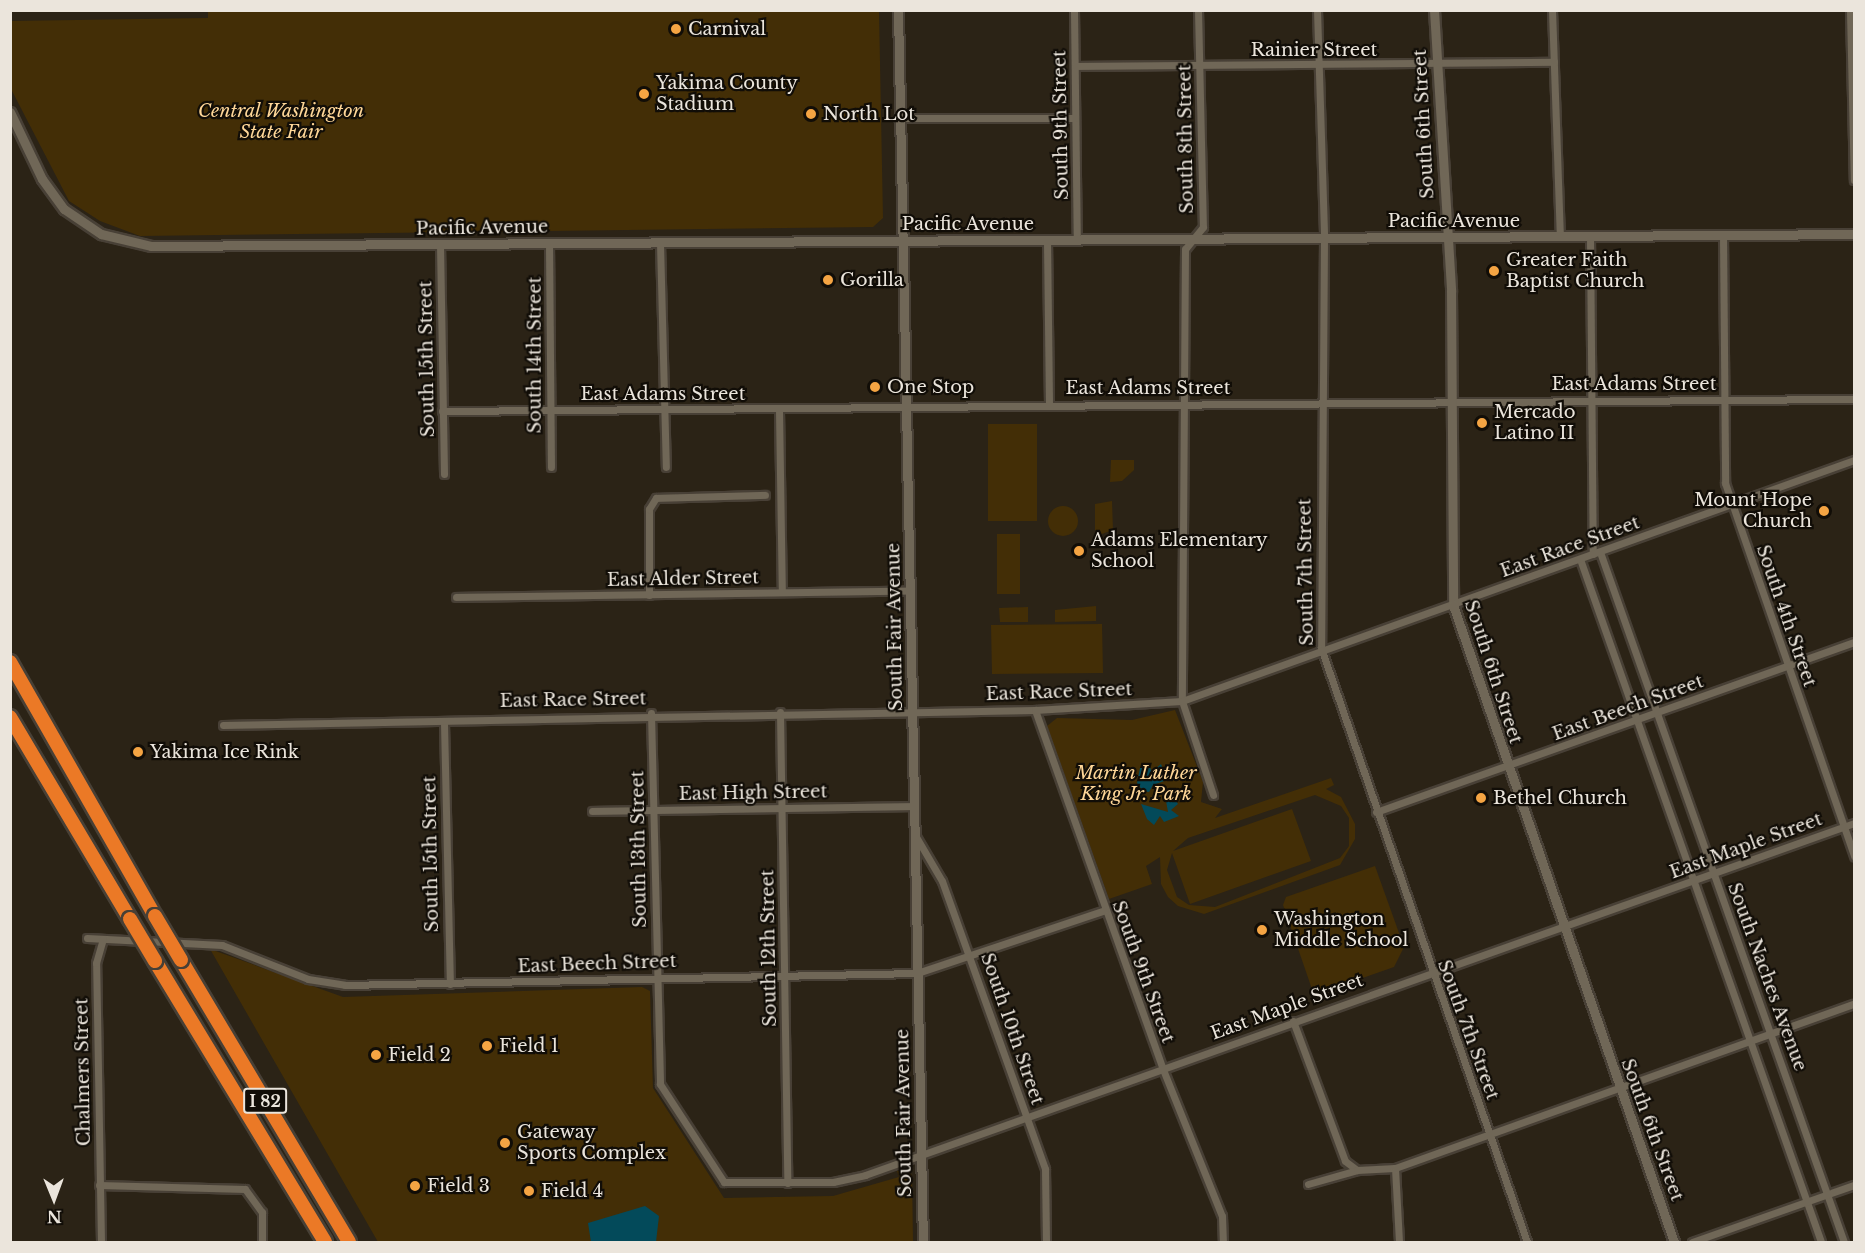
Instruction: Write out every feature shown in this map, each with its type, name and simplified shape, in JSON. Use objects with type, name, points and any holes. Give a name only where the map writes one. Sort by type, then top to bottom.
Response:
[{"type":"highway","name":"I 82","points":[[10,662],[155,916],[350,1242]]},
{"type":"highway","name":"I 82","points":[[10,717],[324,1242]]},
{"type":"street","name":"South Fair Avenue","points":[[898,10],[899,241],[907,408],[923,1242]]},
{"type":"street","name":"South 9th Street","points":[[1074,10],[1077,240]]},
{"type":"street","name":"South 8th Street","points":[[1198,10],[1203,227],[1185,249],[1182,701],[1213,795]]},
{"type":"street","name":"South 7th Street","points":[[1317,10],[1324,238],[1319,401],[1321,648],[1431,972],[1527,1242]]},
{"type":"street","name":"South 6th Street","points":[[1434,10],[1447,237],[1452,400],[1453,604],[1562,928],[1674,1242]]},
{"type":"street","points":[[1552,10],[1560,236]]},
{"type":"street","points":[[1850,10],[1853,51],[1854,180]]},
{"type":"street","name":"Rainier Street","points":[[1075,66],[1554,62]]},
{"type":"street","name":"Pacific Avenue","points":[[10,112],[49,190],[86,226],[115,240],[151,246],[1854,234]]},
{"type":"street","points":[[898,118],[1075,118]]},
{"type":"street","name":"South 4th Street","points":[[1723,235],[1725,483],[1854,856]]},
{"type":"street","name":"South Naches Avenue","points":[[1590,236],[1591,399],[1596,553],[1658,714],[1844,1242]]},
{"type":"street","points":[[1047,240],[1049,404]]},
{"type":"street","name":"South 14th Street","points":[[549,243],[554,409],[550,467]]},
{"type":"street","points":[[660,243],[666,467]]},
{"type":"street","name":"South 15th Street","points":[[440,244],[444,474]]},
{"type":"street","name":"East Adams Street","points":[[442,411],[664,408],[778,410],[1319,401],[1854,399]]},
{"type":"street","points":[[778,410],[782,592]]},
{"type":"street","name":"East Race Street","points":[[223,725],[444,723],[651,713],[1035,710],[1182,701],[1321,648],[1453,604],[1854,460]]},
{"type":"street","points":[[650,595],[649,508],[656,498],[765,495]]},
{"type":"street","name":"South Naches Avenue","points":[[1580,559],[1639,720],[1821,1242]]},
{"type":"street","name":"East Alder Street","points":[[456,597],[910,591]]},
{"type":"street","name":"East Beech Street","points":[[1376,812],[1658,714],[1854,642]]},
{"type":"street","name":"South 9th Street","points":[[1035,710],[1162,1067],[1222,1216],[1223,1242]]},
{"type":"street","name":"South 12th Street","points":[[780,712],[787,1183]]},
{"type":"street","name":"South 13th Street","points":[[651,713],[660,1084],[724,1182]]},
{"type":"street","name":"South 15th Street","points":[[444,723],[450,984]]},
{"type":"street","name":"East High Street","points":[[592,810],[914,806]]},
{"type":"street","name":"East Maple Street","points":[[724,1182],[787,1183],[856,1177],[1854,823]]},
{"type":"street","name":"South 10th Street","points":[[914,835],[942,881],[1045,1169],[1046,1242]]},
{"type":"street","name":"East Beech Street","points":[[87,938],[222,945],[329,984],[450,984],[784,974],[917,973],[1105,910]]},
{"type":"street","name":"Chalmers Street","points":[[101,1242],[96,963],[103,939]]},
{"type":"street","points":[[1308,1184],[1357,1170],[1395,1168],[1854,1004]]},
{"type":"street","points":[[1293,1021],[1345,1161],[1357,1170]]},
{"type":"street","points":[[1395,1168],[1399,1242]]},
{"type":"street","points":[[99,1185],[244,1189],[262,1212],[262,1242]]},
{"type":"street","points":[[1692,1242],[1854,1185]]},
{"type":"green space","name":"Central Washington State Fair","points":[[208,11],[879,11],[883,218],[873,227],[140,236],[100,221],[69,201],[11,89],[11,21],[208,18]]},
{"type":"green space","points":[[988,424],[1037,424],[1037,521],[988,521]]},
{"type":"green space","points":[[1111,460],[1134,460],[1134,470],[1122,481],[1110,482]]},
{"type":"green space","points":[[1112,501],[1113,530],[1102,534],[1095,530],[1095,504]]},
{"type":"green space","points":[[1063,506],[1074,510],[1078,521],[1074,532],[1063,536],[1052,532],[1048,521],[1052,510]]},
{"type":"green space","points":[[997,534],[1020,534],[1020,594],[997,594]]},
{"type":"green space","points":[[1096,606],[1096,621],[1055,622],[1055,610]]},
{"type":"green space","points":[[1028,607],[1028,622],[1000,622],[999,608]]},
{"type":"green space","points":[[1102,624],[1103,673],[992,674],[991,625]]},
{"type":"green space","name":"Martin Luther King Jr. Park","points":[[1175,710],[1203,782],[1201,802],[1222,809],[1215,818],[1331,778],[1334,785],[1326,789],[1341,797],[1355,824],[1355,839],[1340,865],[1204,914],[1178,906],[1168,897],[1161,884],[1160,857],[1146,866],[1152,884],[1109,899],[1047,726],[1057,718],[1132,720]],"holes":[[[1315,795],[1341,806],[1349,818],[1349,846],[1340,858],[1215,907],[1189,905],[1177,897],[1167,870],[1172,853],[1190,904],[1311,861],[1292,809],[1173,851],[1188,838]]]},
{"type":"green space","points":[[1375,866],[1404,947],[1394,967],[1314,995],[1283,905],[1286,897]]},
{"type":"green space","name":"Gateway Sports Complex","points":[[210,949],[343,997],[642,987],[650,991],[653,1088],[724,1198],[833,1196],[899,1177],[897,1171],[905,1170],[912,1175],[913,1242],[378,1242]]},
{"type":"water","points":[[1161,764],[1167,780],[1153,785],[1149,792],[1143,791],[1137,783],[1140,768],[1149,765],[1152,772]]},
{"type":"water","points":[[1174,797],[1178,804],[1171,810],[1179,816],[1164,822],[1160,816],[1154,825],[1147,819],[1141,804],[1168,812],[1166,801]]},
{"type":"water","points":[[645,1206],[659,1216],[656,1242],[591,1242],[588,1223]]},
{"type":"place","name":"Carnival","points":[[676,29]]},
{"type":"place","name":"Yakima County Stadium","points":[[644,94]]},
{"type":"place","name":"North Lot","points":[[811,114]]},
{"type":"place","name":"Greater Faith Baptist Church","points":[[1494,271]]},
{"type":"place","name":"Gorilla","points":[[828,280]]},
{"type":"place","name":"One Stop","points":[[875,387]]},
{"type":"place","name":"Mercado Latino II","points":[[1482,423]]},
{"type":"place","name":"Mount Hope Church","points":[[1824,511]]},
{"type":"place","name":"Adams Elementary School","points":[[1079,551]]},
{"type":"place","name":"Yakima Ice Rink","points":[[138,752]]},
{"type":"place","name":"Bethel Church","points":[[1481,798]]},
{"type":"place","name":"Washington Middle School","points":[[1262,930]]},
{"type":"place","name":"Field 1","points":[[487,1046]]},
{"type":"place","name":"Field 2","points":[[376,1055]]},
{"type":"place","name":"Gateway Sports Complex","points":[[505,1143]]},
{"type":"place","name":"Field 3","points":[[415,1186]]},
{"type":"place","name":"Field 4","points":[[529,1191]]}]
